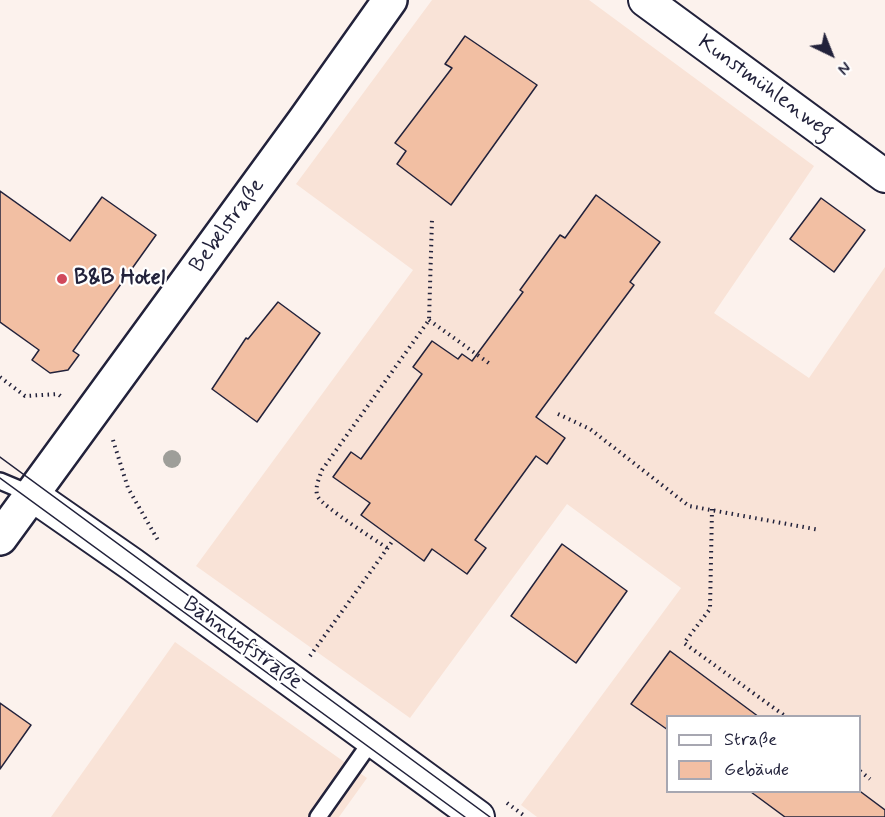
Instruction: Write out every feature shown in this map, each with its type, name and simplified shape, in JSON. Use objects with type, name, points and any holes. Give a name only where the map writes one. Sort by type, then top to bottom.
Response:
[{"type":"street","name":"Bebelstraße","points":[[0,538],[390,0]]},
{"type":"street","name":"Kunstmühlenweg","points":[[645,0],[885,176]]},
{"type":"street","name":"Bahnhofstraße","points":[[32,494],[371,738],[488,807]]},
{"type":"lane","name":"Bahnhofstraße","points":[[0,481],[32,494]]},
{"type":"lane","points":[[318,817],[368,746],[371,738]]},
{"type":"path","points":[[387,548],[329,508],[318,497],[316,486],[322,470],[429,320],[432,219]]},
{"type":"path","points":[[429,320],[490,364]]},
{"type":"path","points":[[0,377],[25,396],[58,394],[111,432],[128,488],[163,548]]},
{"type":"path","points":[[558,414],[590,429],[689,506],[820,530]]},
{"type":"path","points":[[712,509],[710,609],[684,643],[782,715]]},
{"type":"path","points":[[319,664],[309,657],[394,539]]},
{"type":"path","points":[[861,772],[870,779]]},
{"type":"path","points":[[488,807],[526,817]]},
{"type":"shaded area","points":[[432,0],[589,0],[814,166],[714,313],[809,378],[885,267],[885,817],[537,817],[521,805],[681,588],[567,504],[410,718],[196,566],[413,270],[296,184]]},
{"type":"shaded area","points":[[175,642],[367,778],[339,817],[51,817]]},
{"type":"building","points":[[465,36],[537,85],[451,205],[397,164],[406,151],[395,143],[452,68],[445,64]]},
{"type":"building","name":"B&B Hotel","points":[[0,191],[70,241],[102,197],[156,235],[73,351],[79,355],[68,370],[50,373],[32,360],[39,350],[0,322]]},
{"type":"building","points":[[596,195],[660,242],[630,282],[634,285],[536,417],[565,438],[547,464],[536,456],[475,540],[486,548],[467,574],[432,549],[424,561],[361,515],[370,503],[333,477],[351,452],[361,459],[422,374],[413,367],[432,341],[458,359],[462,354],[472,361],[523,292],[520,290],[560,235],[565,238]]},
{"type":"building","points":[[821,198],[865,230],[834,272],[790,239]]},
{"type":"building","points":[[278,302],[320,333],[257,422],[212,389],[246,338],[248,339]]},
{"type":"building","points":[[562,544],[627,591],[576,663],[511,616]]},
{"type":"building","points":[[670,651],[756,715],[666,715],[666,729],[631,704]]},
{"type":"building","points":[[0,703],[31,725],[0,769]]},
{"type":"building","points":[[861,792],[885,810],[885,817],[785,817],[752,793]]},
{"type":"tram line","points":[[0,457],[490,817]]},
{"type":"tram line","points":[[0,478],[465,817]]},
{"type":"place","name":"B&B Hotel","points":[[62,279]]}]
